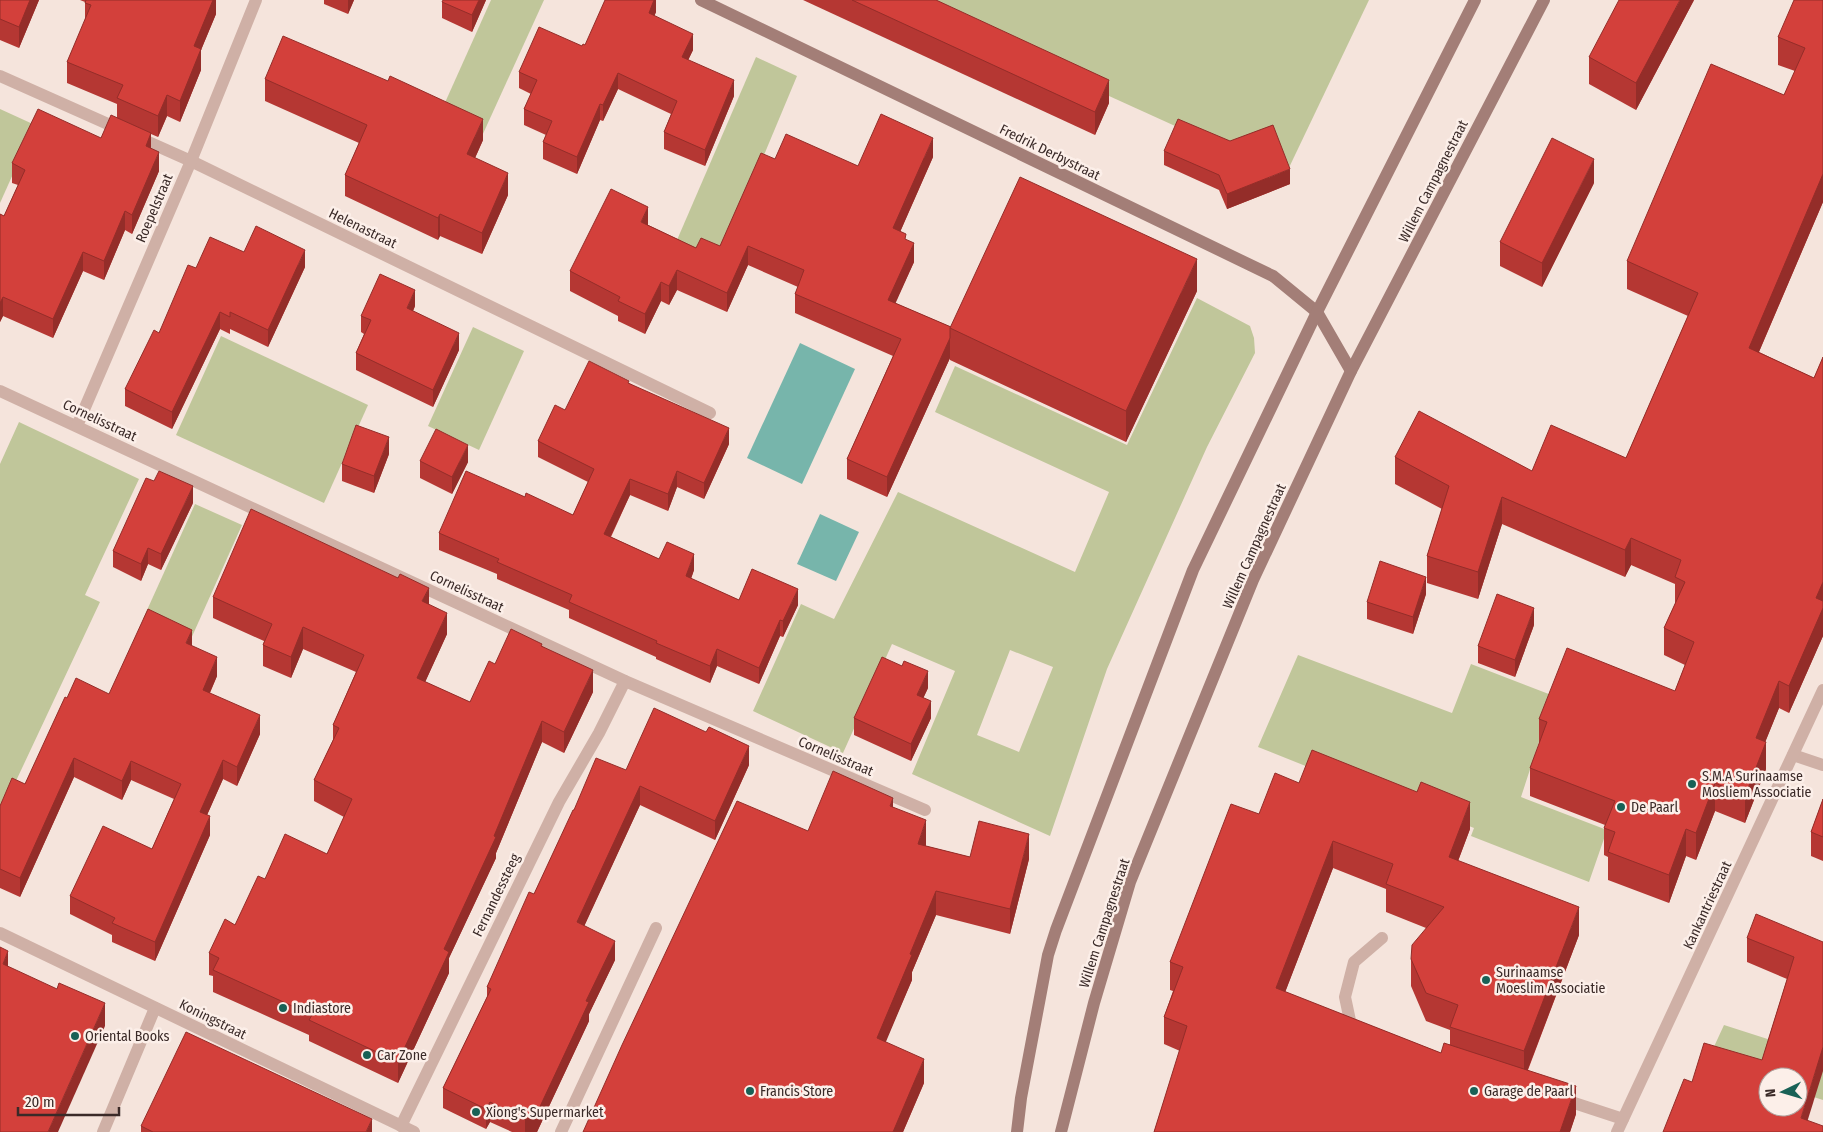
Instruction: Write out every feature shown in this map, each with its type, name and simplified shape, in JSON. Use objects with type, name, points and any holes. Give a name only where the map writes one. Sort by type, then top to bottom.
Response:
[{"type":"main road","name":"Fredrik Derbystraat","points":[[701,0],[1273,276],[1317,312],[1351,371]]},
{"type":"main road","points":[[1017,1132],[1021,1098],[1048,955],[1193,570],[1317,312],[1475,0]]},
{"type":"main road","name":"Willem Campagnestraat","points":[[1061,1132],[1094,1004],[1130,882],[1253,580],[1351,371],[1544,0]]},
{"type":"street","name":"Roepelstraat","points":[[77,426],[191,161],[256,0]]},
{"type":"street","name":"Helenastraat","points":[[0,76],[191,161],[710,413]]},
{"type":"street","name":"Cornelisstraat","points":[[0,391],[625,681],[925,810]]},
{"type":"street","name":"Fernandessteeg","points":[[401,1126],[558,802],[600,733],[625,681]]},
{"type":"street","name":"Kankantriestraat","points":[[1617,1132],[1823,690]]},
{"type":"street","points":[[1793,755],[1823,765]]},
{"type":"street","points":[[561,1132],[656,928]]},
{"type":"street","name":"Koningstraat","points":[[0,933],[414,1132]]},
{"type":"street","points":[[1368,1036],[1352,1030],[1345,997],[1354,962],[1382,938]]},
{"type":"street","points":[[103,1132],[155,1008]]},
{"type":"street","points":[[1548,1095],[1624,1119]]},
{"type":"green space","points":[[491,0],[544,0],[482,136],[439,116]]},
{"type":"green space","points":[[898,0],[1369,0],[1285,176]]},
{"type":"green space","points":[[756,57],[797,76],[720,260],[677,240]]},
{"type":"green space","points":[[0,109],[35,125],[0,203]]},
{"type":"green space","points":[[1197,298],[1250,326],[1254,338],[1255,353],[1207,447],[1107,669],[1050,836],[912,774],[955,671],[892,644],[843,753],[753,711],[801,604],[834,619],[898,492],[1075,572],[1109,492],[935,412],[955,366],[1127,445]],"holes":[[[1010,650],[1053,667],[1019,752],[977,735]]]},
{"type":"green space","points":[[473,327],[524,351],[479,450],[428,426]]},
{"type":"green space","points":[[221,336],[368,405],[324,503],[176,435]]},
{"type":"green space","points":[[19,422],[139,479],[85,595],[100,602],[0,815],[0,464]]},
{"type":"green space","points":[[195,504],[242,525],[190,641],[143,619]]},
{"type":"green space","points":[[1298,655],[1452,713],[1471,664],[1554,696],[1521,797],[1607,830],[1589,882],[1471,836],[1474,828],[1419,806],[1416,810],[1258,747]]},
{"type":"green space","points":[[1724,1025],[1823,1057],[1823,1100],[1808,1095],[1808,1067],[1758,1067],[1758,1075],[1706,1064]]},
{"type":"water","points":[[800,343],[855,369],[802,484],[747,458]]},
{"type":"water","points":[[820,514],[859,532],[836,581],[797,564]]},
{"type":"building","points":[[0,0],[30,0],[19,27],[0,19]]},
{"type":"building","points":[[86,0],[213,0],[194,46],[201,49],[180,101],[167,95],[158,116],[117,98],[123,85],[67,62],[91,5],[85,3]]},
{"type":"building","points":[[443,0],[479,0],[472,15],[442,2]]},
{"type":"building","points":[[605,0],[654,0],[649,13],[693,34],[682,57],[734,80],[705,150],[664,132],[677,101],[618,73],[603,105],[600,104],[577,157],[543,142],[552,121],[524,109],[537,80],[519,72],[539,27],[582,46],[583,44],[585,45]]},
{"type":"building","points":[[852,0],[936,0],[1109,80],[1095,112]]},
{"type":"building","points":[[1619,0],[1680,0],[1636,83],[1589,57]]},
{"type":"building","points":[[1794,0],[1823,0],[1823,174],[1749,348],[1814,378],[1823,357],[1823,582],[1816,598],[1823,601],[1823,608],[1789,686],[1779,681],[1756,738],[1766,742],[1745,796],[1715,783],[1696,833],[1686,829],[1669,875],[1608,852],[1615,832],[1604,828],[1615,801],[1530,768],[1547,722],[1539,719],[1567,648],[1675,691],[1694,642],[1664,628],[1685,582],[1675,577],[1681,560],[1631,538],[1625,550],[1502,497],[1478,572],[1427,556],[1449,486],[1395,457],[1419,411],[1532,471],[1551,425],[1626,458],[1698,293],[1627,261],[1711,64],[1784,95],[1805,48],[1778,37]]},
{"type":"building","points":[[283,36],[388,81],[390,76],[483,119],[467,154],[508,173],[482,233],[440,214],[438,218],[345,175],[367,125],[265,79]]},
{"type":"building","points":[[38,109],[101,138],[111,115],[151,133],[146,146],[159,152],[132,215],[125,211],[104,261],[83,252],[53,319],[3,297],[0,303],[0,214],[4,216],[25,170],[12,163]]},
{"type":"building","points":[[881,114],[933,138],[893,228],[906,234],[905,239],[914,243],[888,300],[951,327],[950,338],[887,477],[847,459],[901,339],[795,294],[804,270],[748,246],[727,293],[677,270],[669,286],[661,282],[645,314],[618,301],[620,297],[570,271],[611,189],[648,207],[641,222],[696,248],[701,238],[720,246],[761,153],[775,159],[786,134],[858,166]]},
{"type":"building","points":[[1178,119],[1230,141],[1273,125],[1290,169],[1227,194],[1219,175],[1164,151]]},
{"type":"building","points":[[1552,138],[1594,159],[1542,263],[1500,242]]},
{"type":"building","points":[[1020,177],[1197,259],[1126,411],[950,328]]},
{"type":"building","points":[[256,226],[305,250],[268,330],[230,312],[230,317],[220,312],[172,412],[125,389],[154,330],[159,333],[188,265],[196,268],[210,237],[244,252]]},
{"type":"building","points":[[380,274],[415,290],[407,308],[459,333],[433,390],[356,353],[371,320],[361,316]]},
{"type":"building","points":[[589,361],[629,381],[628,383],[729,428],[704,483],[677,471],[668,494],[630,479],[604,534],[659,559],[667,542],[694,554],[686,576],[739,600],[752,569],[798,589],[783,621],[780,620],[759,668],[717,649],[710,666],[569,602],[572,595],[497,562],[499,559],[439,533],[466,471],[525,497],[526,493],[573,515],[594,469],[538,441],[555,405],[565,410]]},
{"type":"building","points":[[356,425],[389,437],[374,476],[342,464]]},
{"type":"building","points":[[436,429],[468,445],[452,477],[420,461]]},
{"type":"building","points":[[159,471],[193,486],[161,554],[148,548],[141,564],[113,551],[146,478],[154,481]]},
{"type":"building","points":[[251,509],[398,578],[400,574],[429,588],[422,601],[447,613],[417,678],[470,702],[489,661],[495,664],[511,629],[542,644],[541,646],[593,670],[564,732],[542,721],[494,836],[496,837],[444,949],[449,952],[398,1062],[309,1020],[312,1015],[213,970],[219,958],[209,953],[225,919],[235,925],[258,876],[265,879],[285,834],[327,854],[352,799],[314,780],[339,728],[333,725],[364,655],[303,627],[291,657],[263,645],[272,624],[213,597]]},
{"type":"building","points":[[1380,561],[1426,577],[1413,617],[1367,602]]},
{"type":"building","points":[[1497,594],[1534,608],[1515,660],[1478,646]]},
{"type":"building","points":[[148,609],[192,630],[186,643],[217,657],[203,690],[260,715],[237,767],[223,760],[200,812],[210,816],[155,942],[112,923],[115,918],[70,896],[103,826],[152,849],[181,784],[131,761],[122,781],[74,758],[20,878],[0,869],[0,806],[12,778],[25,784],[65,697],[67,698],[76,678],[109,694]]},
{"type":"building","points":[[882,657],[902,666],[904,661],[928,671],[917,695],[931,701],[911,744],[854,718]]},
{"type":"building","points":[[654,708],[706,732],[709,727],[749,746],[715,821],[640,786],[577,922],[615,941],[586,1001],[589,1002],[537,1113],[525,1119],[490,1102],[486,1109],[443,1088],[491,989],[487,987],[529,892],[534,894],[574,810],[596,758],[626,770]]},
{"type":"building","points":[[1312,750],[1417,792],[1421,782],[1470,802],[1449,857],[1579,907],[1524,1051],[1450,1027],[1458,1005],[1426,993],[1411,959],[1412,945],[1444,907],[1386,884],[1393,864],[1333,841],[1276,988],[1441,1053],[1444,1043],[1576,1086],[1560,1132],[1154,1132],[1187,1026],[1164,1017],[1183,967],[1170,962],[1231,804],[1259,814],[1275,773],[1299,783]]},
{"type":"building","points":[[833,771],[893,798],[890,806],[926,820],[918,844],[970,857],[979,821],[1029,834],[1010,909],[936,891],[910,954],[912,955],[877,1038],[924,1059],[893,1132],[583,1132],[737,801],[808,831]]},
{"type":"building","points":[[1823,799],[1823,837],[1811,832]]},
{"type":"building","points":[[1756,914],[1823,942],[1823,1047],[1808,1095],[1808,1067],[1758,1067],[1758,1117],[1801,1117],[1823,1126],[1823,1132],[1663,1132],[1684,1079],[1692,1082],[1704,1043],[1762,1060],[1794,957],[1747,938]]},
{"type":"building","points":[[0,947],[8,951],[3,964],[57,989],[59,983],[105,1003],[48,1132],[0,1132]]},
{"type":"building","points":[[186,1032],[372,1119],[366,1132],[153,1132],[141,1126]]},
{"type":"place","name":"S.M.A Surinaamse Mosliem Associatie","points":[[1692,784]]},
{"type":"place","name":"De Paarl","points":[[1621,807]]},
{"type":"place","name":"Surinaamse Moeslim Associatie","points":[[1486,980]]},
{"type":"place","name":"Indiastore","points":[[283,1008]]},
{"type":"place","name":"Oriental Books","points":[[75,1036]]},
{"type":"place","name":"Car Zone","points":[[367,1055]]},
{"type":"place","name":"Francis Store","points":[[750,1091]]},
{"type":"place","name":"Garage de Paarl","points":[[1474,1091]]},
{"type":"place","name":"Xiong's Supermarket","points":[[476,1112]]}]
